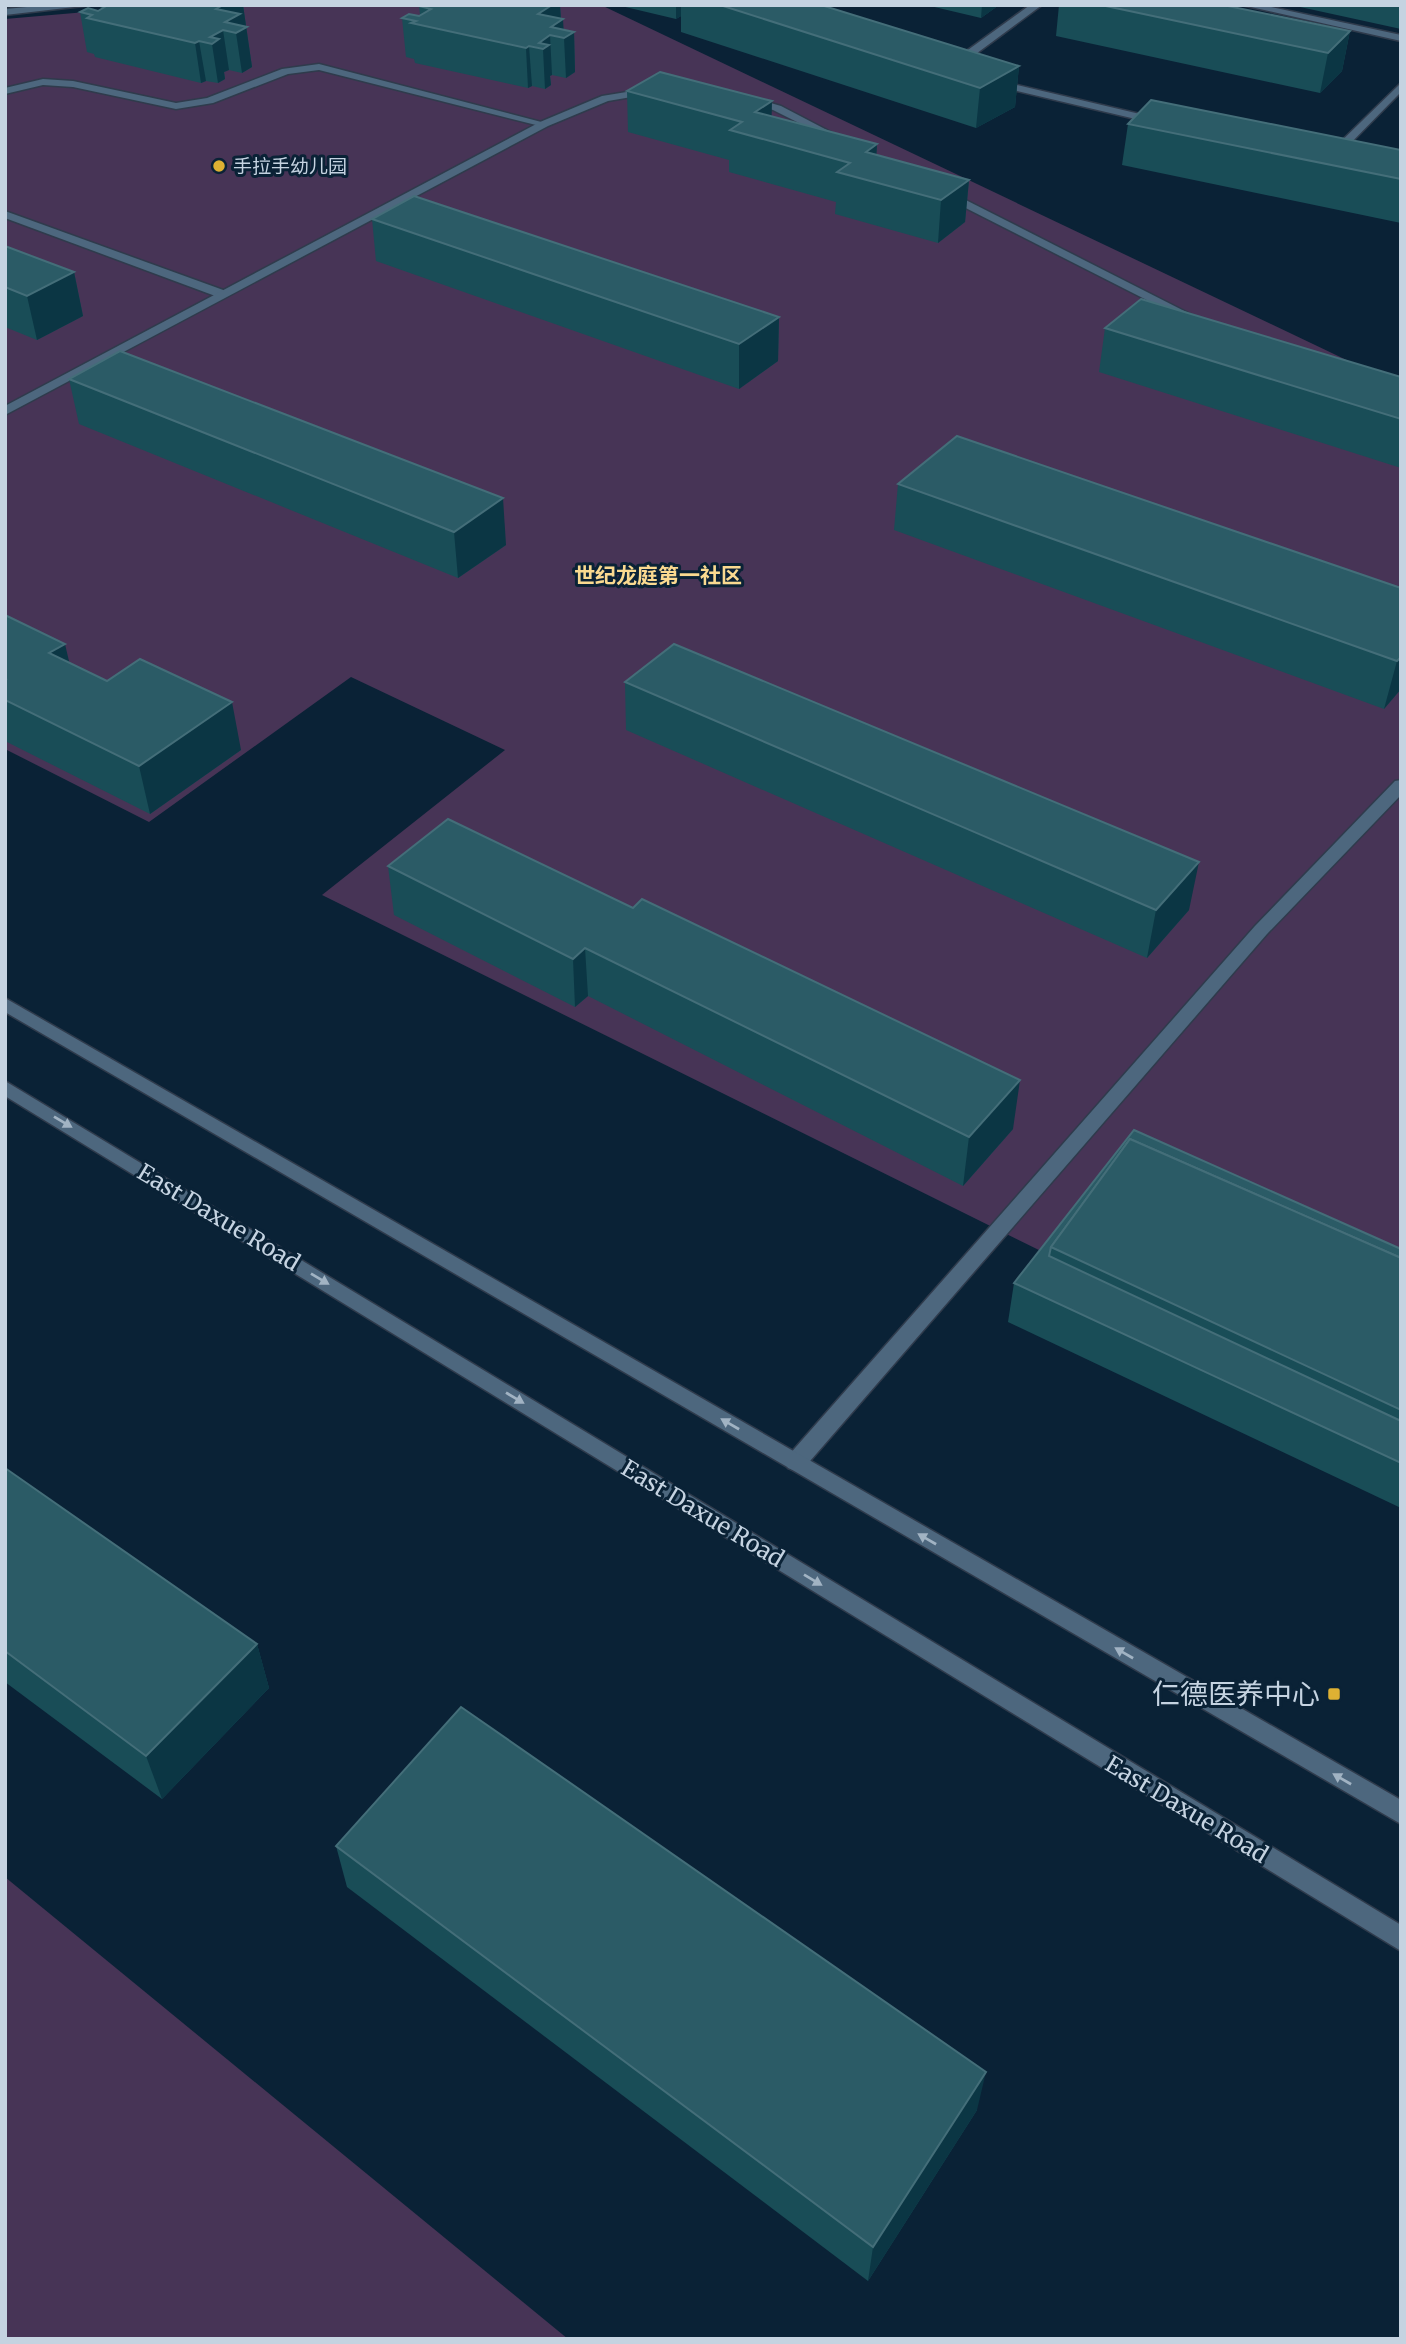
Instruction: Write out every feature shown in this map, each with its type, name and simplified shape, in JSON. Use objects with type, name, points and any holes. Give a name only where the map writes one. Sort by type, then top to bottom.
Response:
[{"type":"street","points":[[5,12],[87,5]]},
{"type":"street","points":[[1037,5],[958,62],[977,78],[1178,126]]},
{"type":"street","points":[[1247,5],[1401,37]]},
{"type":"street","points":[[5,91],[43,82],[73,84],[176,106],[209,101],[286,71],[319,67],[544,124]]},
{"type":"street","points":[[1313,158],[1333,163],[1401,86]]},
{"type":"street","points":[[5,411],[544,124],[606,98],[666,90]]},
{"type":"street","points":[[737,96],[777,108],[850,145]]},
{"type":"street","points":[[936,189],[1206,325]]},
{"type":"street","points":[[5,214],[222,294]]},
{"type":"street","points":[[796,1462],[1261,930],[1401,785]]},
{"type":"street","points":[[5,1004],[1401,1813]]},
{"type":"street","name":"East Daxue Road","points":[[5,1087],[1401,1939]]},
{"type":"shaded area","points":[[167,5],[601,5],[1401,386],[1401,1309],[1045,1253],[322,895],[505,750],[351,677],[149,822],[5,749],[5,19]]},
{"type":"shaded area","points":[[5,1877],[568,2339],[5,2339]]},
{"type":"building","points":[[108,5],[223,5],[216,9],[240,14],[225,22],[247,27],[236,33],[223,30],[210,37],[219,39],[212,44],[199,41],[195,43],[87,18],[92,15],[80,12],[88,8],[98,11]]},
{"type":"building","points":[[552,5],[538,14],[563,19],[551,27],[574,32],[564,38],[550,35],[539,43],[549,45],[543,49],[529,46],[526,48],[411,23],[416,21],[402,18],[409,14],[419,16],[431,9],[419,6]]},
{"type":"building","points":[[720,5],[821,5],[1019,66],[980,88]]},
{"type":"building","points":[[1101,5],[1223,5],[1350,31],[1328,53]]},
{"type":"building","points":[[660,72],[772,101],[755,112],[877,144],[866,152],[969,180],[941,200],[837,172],[850,163],[730,130],[742,122],[627,91]]},
{"type":"building","points":[[1151,100],[1401,150],[1401,179],[1128,124]]},
{"type":"building","points":[[414,196],[779,317],[739,344],[372,219]]},
{"type":"building","points":[[5,246],[74,272],[27,296],[5,287]]},
{"type":"building","points":[[1141,299],[1401,377],[1401,419],[1105,328]]},
{"type":"building","points":[[120,351],[503,498],[454,532],[69,379]]},
{"type":"building","points":[[957,436],[1401,588],[1401,657],[1397,661],[898,484]]},
{"type":"building","points":[[5,615],[65,644],[49,653],[107,681],[140,659],[232,702],[139,766],[5,700]]},
{"type":"building","points":[[674,644],[1199,862],[1156,910],[625,682]]},
{"type":"building","points":[[448,819],[633,908],[642,899],[1020,1080],[969,1137],[585,948],[573,959],[388,866]]},
{"type":"building","points":[[1134,1130],[1401,1249],[1401,1258],[1130,1139],[1051,1247],[1049,1256],[1401,1421],[1401,1463],[1014,1283]]},
{"type":"building","points":[[1130,1139],[1401,1258],[1401,1410],[1051,1247]]},
{"type":"building","points":[[5,1468],[257,1644],[146,1756],[5,1651]]},
{"type":"building","points":[[461,1707],[986,2072],[873,2247],[336,1846]]},
{"type":"place","name":"手拉手幼儿园","points":[[219,166]]},
{"type":"place","name":"仁德医养中心","points":[[1334,1694]]},
{"type":"district","name":"世纪龙庭第一社区","points":[[658,575]]}]
